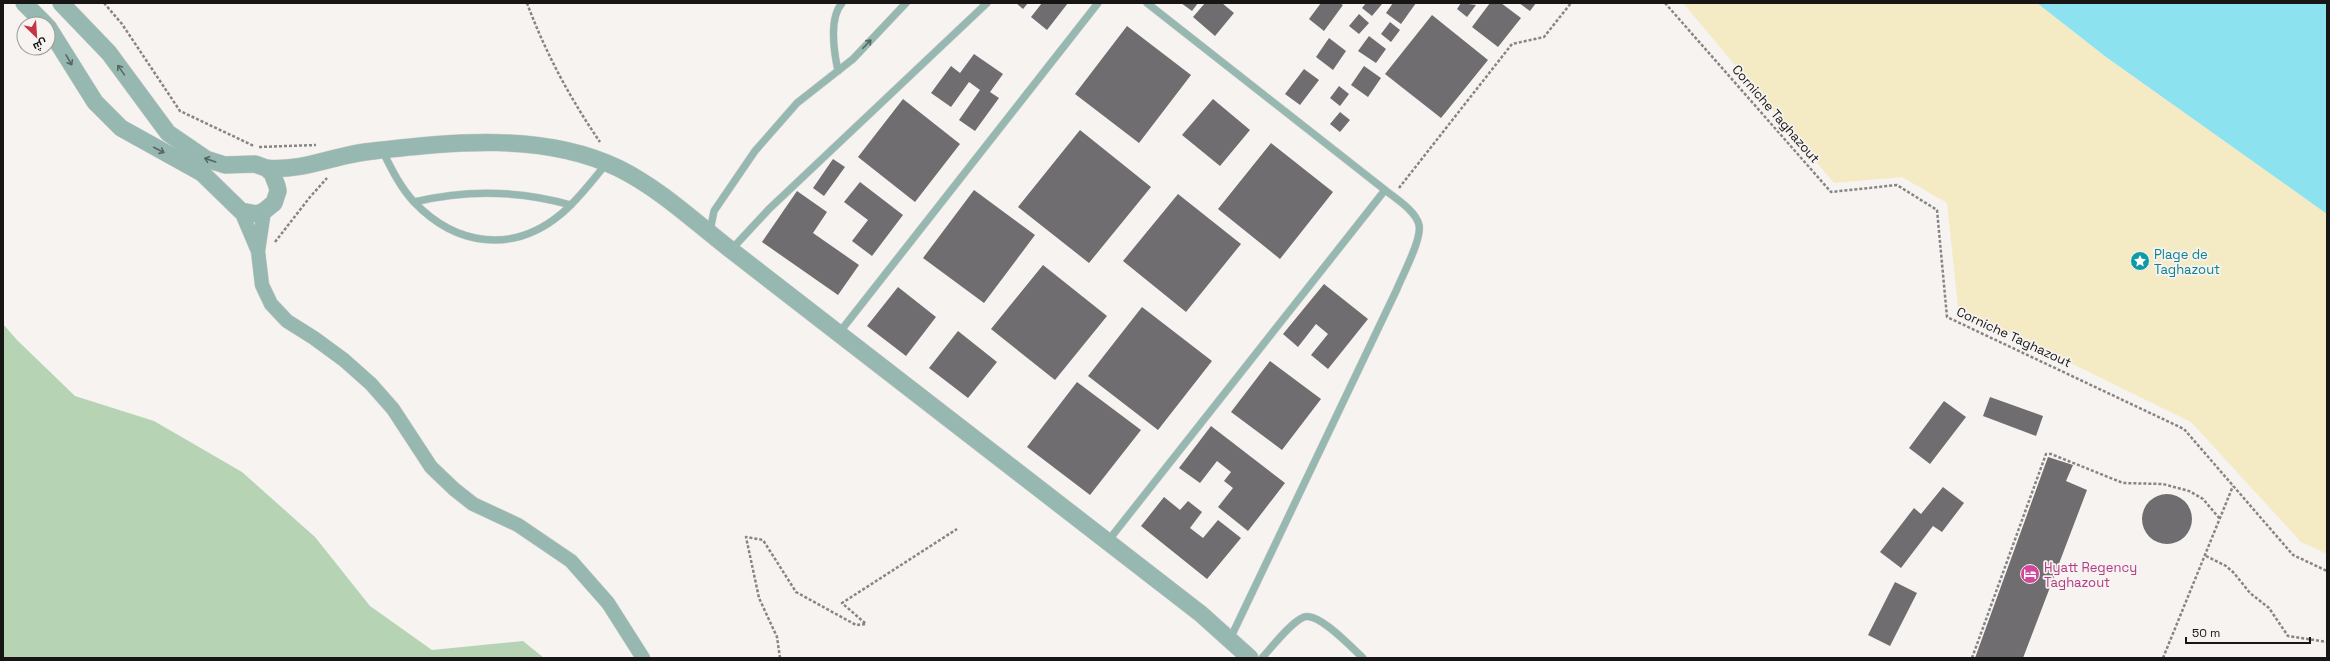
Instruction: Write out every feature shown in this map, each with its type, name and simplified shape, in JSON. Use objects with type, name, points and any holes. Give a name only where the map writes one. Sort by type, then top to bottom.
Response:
[{"type":"street","points":[[24,3],[37,16]]},
{"type":"street","points":[[61,3],[109,53],[168,133],[206,159],[225,165],[249,165]]},
{"type":"street","points":[[56,39],[104,113],[121,128],[202,173],[235,205],[249,214],[264,211],[274,203],[278,191],[275,179],[266,168]]},
{"type":"street","points":[[258,251],[235,205],[228,185],[230,178],[241,167],[255,164],[266,168],[291,169],[353,153],[465,143],[527,144],[568,151],[606,164],[636,179],[709,233],[1107,542],[1230,639],[1250,658]]},
{"type":"street","points":[[278,191],[295,178],[353,153]]},
{"type":"street","points":[[264,211],[258,251],[262,285],[271,304],[287,322],[314,338],[344,360],[371,384],[393,409],[432,467],[454,489],[473,504],[518,525],[571,561],[608,603],[644,658]]},
{"type":"lane","points":[[838,70],[834,25],[837,9],[842,3]]},
{"type":"lane","points":[[709,233],[714,211],[755,151],[797,103],[852,59],[906,3]]},
{"type":"lane","points":[[731,250],[769,209],[987,3]]},
{"type":"lane","points":[[838,334],[1098,3]]},
{"type":"lane","points":[[1147,3],[1385,190],[1413,215],[1419,225],[1418,235],[1397,289],[1230,639]]},
{"type":"lane","points":[[382,150],[396,178],[414,202],[449,229],[474,239],[493,241],[511,240],[550,223],[571,205],[606,164]]},
{"type":"lane","points":[[1107,542],[1385,190]]},
{"type":"lane","points":[[414,202],[459,193],[497,192],[527,195],[571,205]]},
{"type":"lane","points":[[1262,658],[1296,622],[1304,617],[1312,616],[1326,625],[1363,658]]},
{"type":"path","points":[[104,3],[122,24],[180,111],[255,147],[321,145]]},
{"type":"path","points":[[528,3],[538,31],[560,75],[601,143]]},
{"type":"path","points":[[1393,197],[1512,44],[1544,37],[1571,3]]},
{"type":"path","name":"Corniche Taghazout","points":[[1665,3],[1831,192],[1897,185],[1937,210],[1947,317],[2184,430],[2293,555],[2327,571]]},
{"type":"path","points":[[273,248],[297,212],[332,172],[332,162]]},
{"type":"path","points":[[1972,658],[2046,454],[2051,454],[2123,483],[2163,484],[2189,491],[2203,499],[2220,519]]},
{"type":"path","points":[[2163,658],[2206,556],[2233,486]]},
{"type":"path","points":[[780,658],[777,637],[759,598],[746,537],[762,540],[796,592],[856,625],[866,624],[842,603],[957,529]]},
{"type":"path","points":[[2206,556],[2226,566],[2234,573],[2250,593],[2269,608],[2288,636],[2327,642]]},
{"type":"green space","points":[[3,324],[17,340],[75,396],[154,421],[242,472],[315,537],[370,606],[432,650],[523,641],[544,658],[3,658]]},
{"type":"sand","name":"Plage de Taghazout","points":[[1683,3],[2037,3],[2106,57],[2327,214],[2327,554],[2301,542],[2191,422],[1958,308],[1947,203],[1902,177],[1834,183]]},
{"type":"water","points":[[2037,3],[2327,3],[2327,214],[2106,57]]},
{"type":"building","points":[[1016,3],[1028,3],[1023,9]]},
{"type":"building","points":[[1042,3],[1068,3],[1047,30],[1031,17]]},
{"type":"building","points":[[1181,3],[1198,3],[1192,11]]},
{"type":"building","points":[[1205,3],[1222,3],[1234,13],[1215,36],[1193,17]]},
{"type":"building","points":[[1321,3],[1339,3],[1343,5],[1324,31],[1309,19]]},
{"type":"building","points":[[1366,3],[1382,4],[1372,16],[1362,8]]},
{"type":"building","points":[[1393,3],[1416,3],[1401,24],[1386,13]]},
{"type":"building","points":[[1461,3],[1476,5],[1467,17],[1457,9]]},
{"type":"building","points":[[1490,3],[1501,3],[1521,18],[1498,47],[1472,27]]},
{"type":"building","points":[[1519,3],[1536,3],[1530,11]]},
{"type":"building","points":[[1359,14],[1369,23],[1359,34],[1349,26]]},
{"type":"building","points":[[1432,15],[1488,60],[1441,118],[1385,74]]},
{"type":"building","points":[[1390,22],[1400,30],[1391,42],[1381,34]]},
{"type":"building","points":[[1127,26],[1191,75],[1139,143],[1075,94]]},
{"type":"building","points":[[1369,36],[1386,49],[1376,63],[1358,51]]},
{"type":"building","points":[[1329,38],[1346,51],[1333,70],[1316,57]]},
{"type":"building","points":[[974,54],[1003,74],[990,92],[999,98],[975,131],[959,120],[980,90],[969,82],[951,107],[931,93],[951,66],[960,73]]},
{"type":"building","points":[[1364,66],[1381,78],[1368,97],[1351,85]]},
{"type":"building","points":[[1304,69],[1319,80],[1300,105],[1285,94]]},
{"type":"building","points":[[1339,86],[1349,94],[1340,106],[1330,98]]},
{"type":"building","points":[[903,99],[960,144],[915,202],[858,157]]},
{"type":"building","points":[[1213,99],[1250,130],[1220,166],[1182,135]]},
{"type":"building","points":[[1340,112],[1350,120],[1340,132],[1330,124]]},
{"type":"building","points":[[1080,130],[1151,187],[1089,263],[1018,207]]},
{"type":"building","points":[[1271,143],[1333,192],[1280,259],[1218,209]]},
{"type":"building","points":[[833,159],[845,167],[824,196],[813,188]]},
{"type":"building","points":[[860,182],[903,215],[872,256],[852,241],[868,220],[844,202]]},
{"type":"building","points":[[974,190],[1035,235],[984,303],[923,258]]},
{"type":"building","points":[[797,191],[827,212],[813,233],[859,265],[838,295],[762,242]]},
{"type":"building","points":[[1178,194],[1241,244],[1186,312],[1123,261]]},
{"type":"building","points":[[1043,265],[1107,316],[1055,380],[991,329]]},
{"type":"building","points":[[1324,284],[1368,319],[1328,369],[1311,355],[1328,334],[1316,324],[1298,347],[1283,334]]},
{"type":"building","points":[[898,287],[936,317],[906,356],[867,326]]},
{"type":"building","points":[[1142,307],[1212,361],[1158,430],[1088,376]]},
{"type":"building","points":[[958,331],[997,362],[968,398],[929,368]]},
{"type":"building","points":[[1270,361],[1321,399],[1282,450],[1231,412]]},
{"type":"building","points":[[1077,382],[1141,430],[1090,495],[1027,447]]},
{"type":"building","points":[[1990,397],[2043,416],[2036,436],[1983,416]]},
{"type":"building","points":[[1944,401],[1966,417],[1930,464],[1909,448]]},
{"type":"building","points":[[1211,426],[1285,483],[1248,531],[1218,507],[1233,488],[1224,481],[1231,472],[1217,461],[1200,483],[1179,468]]},
{"type":"building","name":"Hyatt Regency Taghazout","points":[[2048,457],[2073,465],[2066,481],[2087,490],[2023,658],[1975,658]]},
{"type":"building","points":[[1943,487],[1964,503],[1942,532],[1933,526],[1901,568],[1880,552],[1914,508],[1921,514]]},
{"type":"building","points":[[2162,494],[2172,494],[2185,501],[2192,514],[2192,524],[2185,537],[2172,544],[2162,544],[2153,540],[2146,533],[2142,524],[2142,514],[2146,505],[2153,498]]},
{"type":"building","points":[[1164,497],[1180,510],[1188,501],[1202,512],[1190,528],[1203,538],[1218,520],[1241,538],[1207,579],[1141,526]]},
{"type":"building","points":[[1895,582],[1917,593],[1890,646],[1868,635]]},
{"type":"place","name":"Plage de Taghazout","points":[[2140,261]]},
{"type":"place","name":"Hyatt Regency Taghazout","points":[[2030,574]]}]
